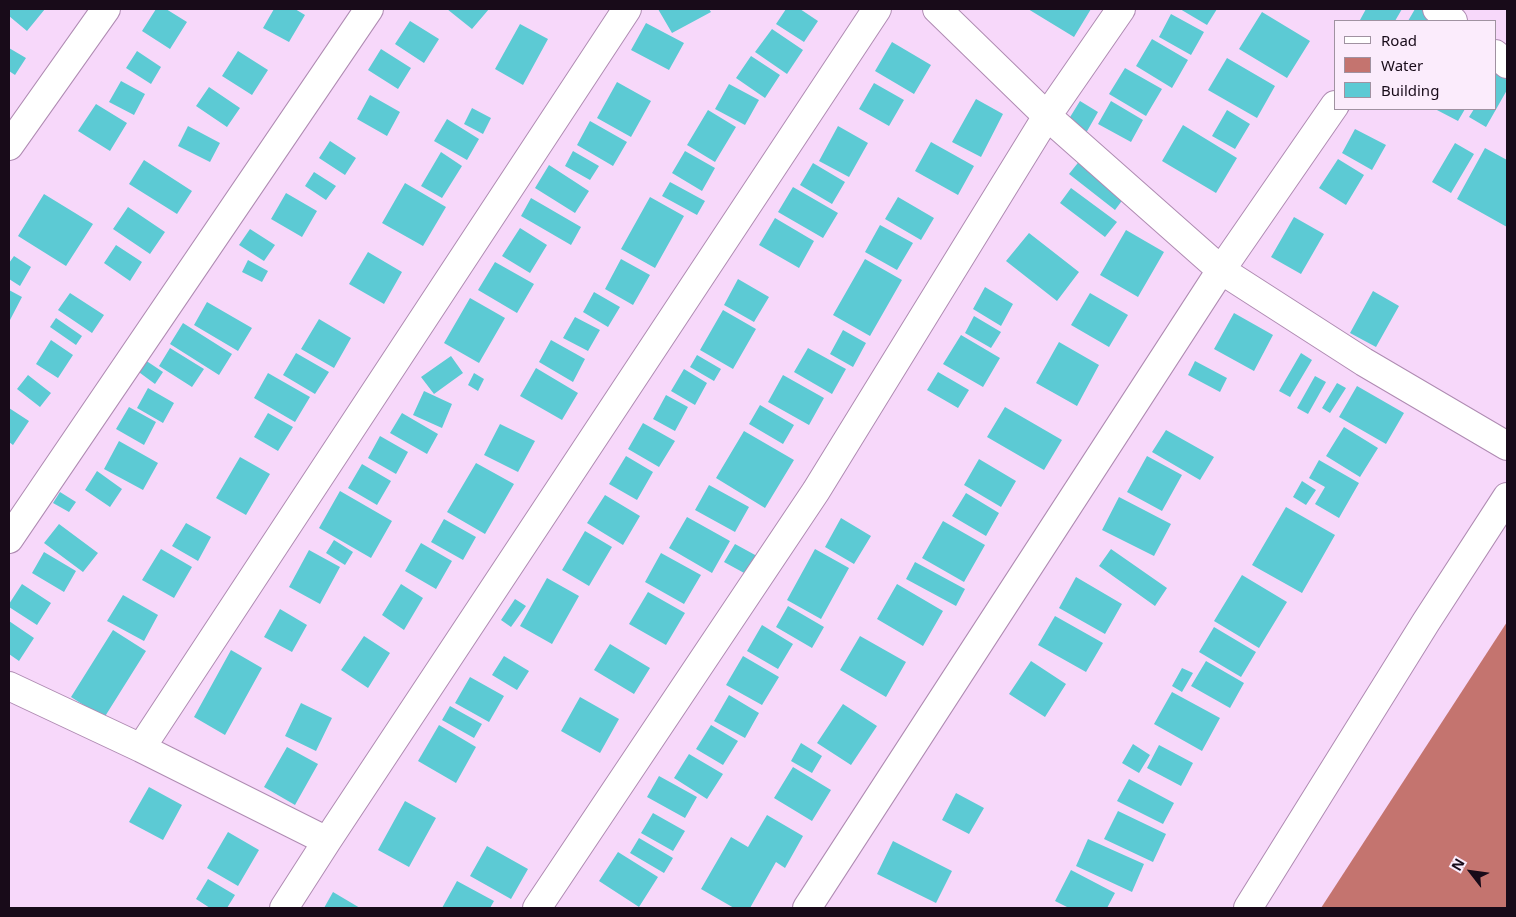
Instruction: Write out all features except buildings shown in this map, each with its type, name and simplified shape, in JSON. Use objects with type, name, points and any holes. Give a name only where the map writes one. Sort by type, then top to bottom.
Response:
[{"type":"street","points":[[9,146],[106,9]]},
{"type":"street","points":[[9,539],[369,9]]},
{"type":"street","points":[[141,748],[627,9]]},
{"type":"street","points":[[284,908],[876,9]]},
{"type":"street","points":[[937,9],[1047,116],[1221,270],[1364,362],[1507,446]]},
{"type":"street","points":[[537,908],[816,490],[1047,116],[1121,9]]},
{"type":"street","points":[[1438,9],[1452,20]]},
{"type":"street","points":[[1496,55],[1507,64]]},
{"type":"street","points":[[807,908],[1221,270],[1334,106]]},
{"type":"street","points":[[1248,908],[1426,622],[1507,498]]},
{"type":"street","points":[[9,686],[141,748],[327,841]]},
{"type":"water","points":[[1507,622],[1507,908],[1321,908]]}]
